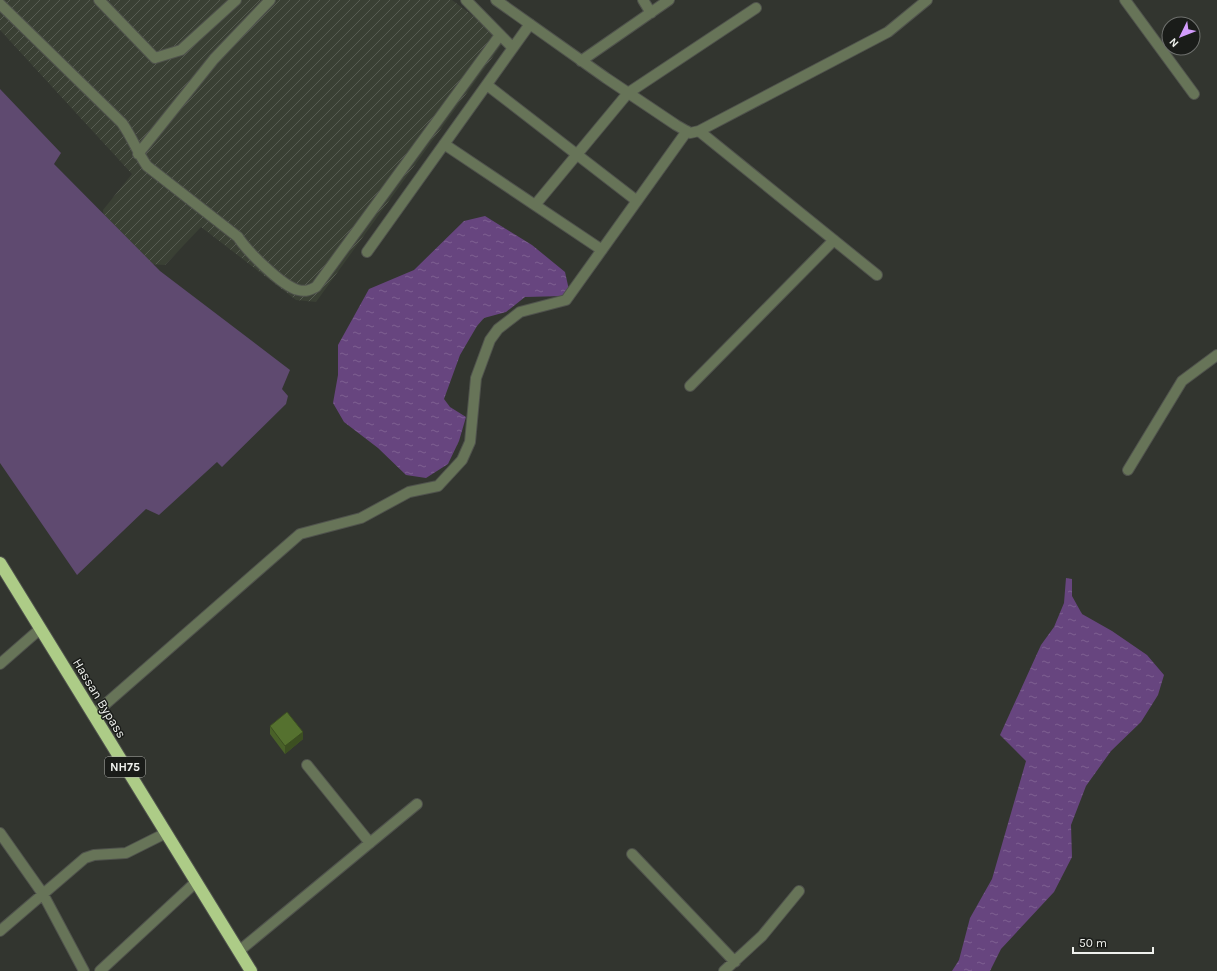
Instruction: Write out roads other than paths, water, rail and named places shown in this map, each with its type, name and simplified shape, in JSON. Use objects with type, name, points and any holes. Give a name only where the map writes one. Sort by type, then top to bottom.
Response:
[{"type":"highway","name":"Hassan Bypass","points":[[0,563],[251,971]]},
{"type":"street","points":[[99,0],[155,58],[182,50],[236,0]]},
{"type":"street","points":[[138,154],[214,59],[270,0]]},
{"type":"street","points":[[466,0],[513,48]]},
{"type":"street","points":[[496,0],[581,61],[690,133],[699,131],[888,32],[927,0]]},
{"type":"street","points":[[643,0],[650,13]]},
{"type":"street","points":[[581,61],[669,0]]},
{"type":"street","points":[[1125,0],[1194,94]]},
{"type":"street","points":[[0,4],[122,123],[128,132],[138,154],[147,166],[238,237],[244,247],[275,276],[297,290],[308,291],[316,287],[500,35]]},
{"type":"street","points":[[535,205],[628,93],[756,8]]},
{"type":"street","points":[[367,252],[530,24]]},
{"type":"street","points":[[487,85],[637,201]]},
{"type":"street","points":[[93,715],[300,534],[361,518],[409,492],[438,486],[462,460],[470,442],[476,378],[490,340],[498,329],[520,312],[566,300],[687,131]]},
{"type":"street","points":[[699,131],[877,275]]},
{"type":"street","points":[[444,144],[602,250]]},
{"type":"street","points":[[690,386],[834,240]]},
{"type":"street","points":[[1128,470],[1182,381],[1217,355]]},
{"type":"street","points":[[0,664],[40,629]]},
{"type":"street","points":[[307,765],[370,843]]},
{"type":"street","points":[[238,951],[417,804]]},
{"type":"street","points":[[0,833],[43,894],[84,971]]},
{"type":"street","points":[[0,931],[85,858],[94,855],[126,853],[166,833]]},
{"type":"street","points":[[632,854],[736,962]]},
{"type":"street","points":[[100,971],[196,882]]},
{"type":"street","points":[[724,971],[736,962],[762,936],[799,891]]},
{"type":"water","points":[[485,216],[532,245],[565,272],[569,290],[564,296],[525,297],[506,312],[484,318],[477,326],[460,355],[444,399],[450,407],[466,417],[459,441],[448,464],[426,478],[406,475],[378,448],[344,422],[333,403],[338,375],[338,345],[369,289],[414,270],[464,221]]},
{"type":"water","points":[[1066,578],[1072,579],[1072,596],[1082,614],[1112,631],[1147,655],[1164,675],[1158,695],[1141,722],[1111,751],[1086,786],[1071,825],[1072,857],[1054,892],[1001,949],[990,971],[952,971],[959,960],[970,918],[992,879],[1026,761],[1000,735],[1041,645],[1054,627],[1064,603]]}]
